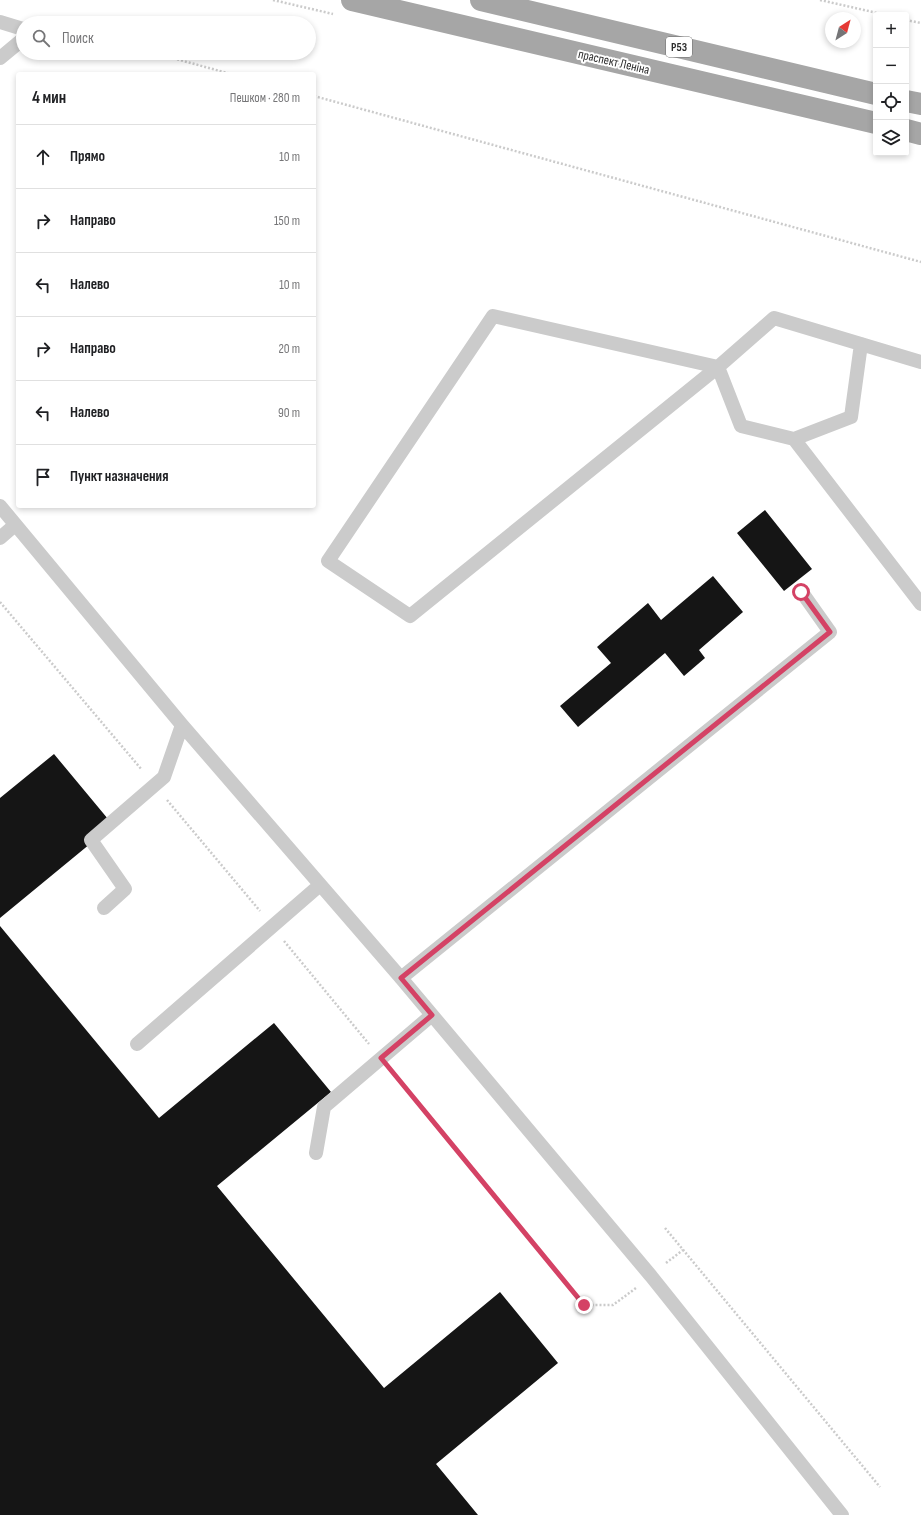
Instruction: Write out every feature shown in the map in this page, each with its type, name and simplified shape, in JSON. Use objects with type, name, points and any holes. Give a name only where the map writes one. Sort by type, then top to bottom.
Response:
[{"type":"main road","name":"праспект Леніна","points":[[352,0],[873,122]]},
{"type":"main road","name":"Р53","points":[[481,0],[873,93]]},
{"type":"main road","points":[[909,102],[921,104]]},
{"type":"main road","points":[[909,131],[921,134]]},
{"type":"lane","points":[[0,22],[16,26]]},
{"type":"lane","points":[[0,58],[16,45]]},
{"type":"lane","points":[[718,367],[493,316],[328,561],[410,616],[718,367],[774,318],[921,362]]},
{"type":"lane","points":[[718,367],[741,426],[794,439],[851,417],[861,344]]},
{"type":"lane","points":[[794,439],[921,604]]},
{"type":"lane","points":[[0,506],[182,725],[401,978],[651,1276],[842,1515]]},
{"type":"lane","points":[[0,538],[15,525]]},
{"type":"lane","points":[[401,978],[830,632],[801,592]]},
{"type":"lane","points":[[104,908],[125,889],[91,840],[164,777],[182,725]]},
{"type":"lane","points":[[137,1044],[320,885]]},
{"type":"lane","points":[[316,1153],[324,1107],[432,1015]]},
{"type":"path","points":[[820,0],[873,12]]},
{"type":"path","points":[[909,21],[921,23]]},
{"type":"path","points":[[180,60],[224,72]]},
{"type":"path","points":[[316,97],[921,262]]},
{"type":"path","points":[[0,602],[272,926],[584,1305],[613,1305],[683,1250]]},
{"type":"path","points":[[665,1228],[880,1486]]},
{"type":"building","points":[[765,510],[812,569],[784,591],[737,533]]},
{"type":"building","points":[[713,576],[743,612],[699,650],[705,658],[684,676],[665,653],[578,727],[560,706],[611,663],[597,647],[648,603],[661,620]]},
{"type":"building","points":[[54,754],[113,825],[0,918],[0,798]]},
{"type":"building","points":[[0,926],[159,1118],[274,1023],[331,1092],[217,1186],[384,1388],[500,1292],[558,1363],[436,1464],[478,1515],[0,1515]]},
{"type":"route","points":[[584,1305],[381,1058],[432,1015],[401,978],[830,632],[801,592]]}]
